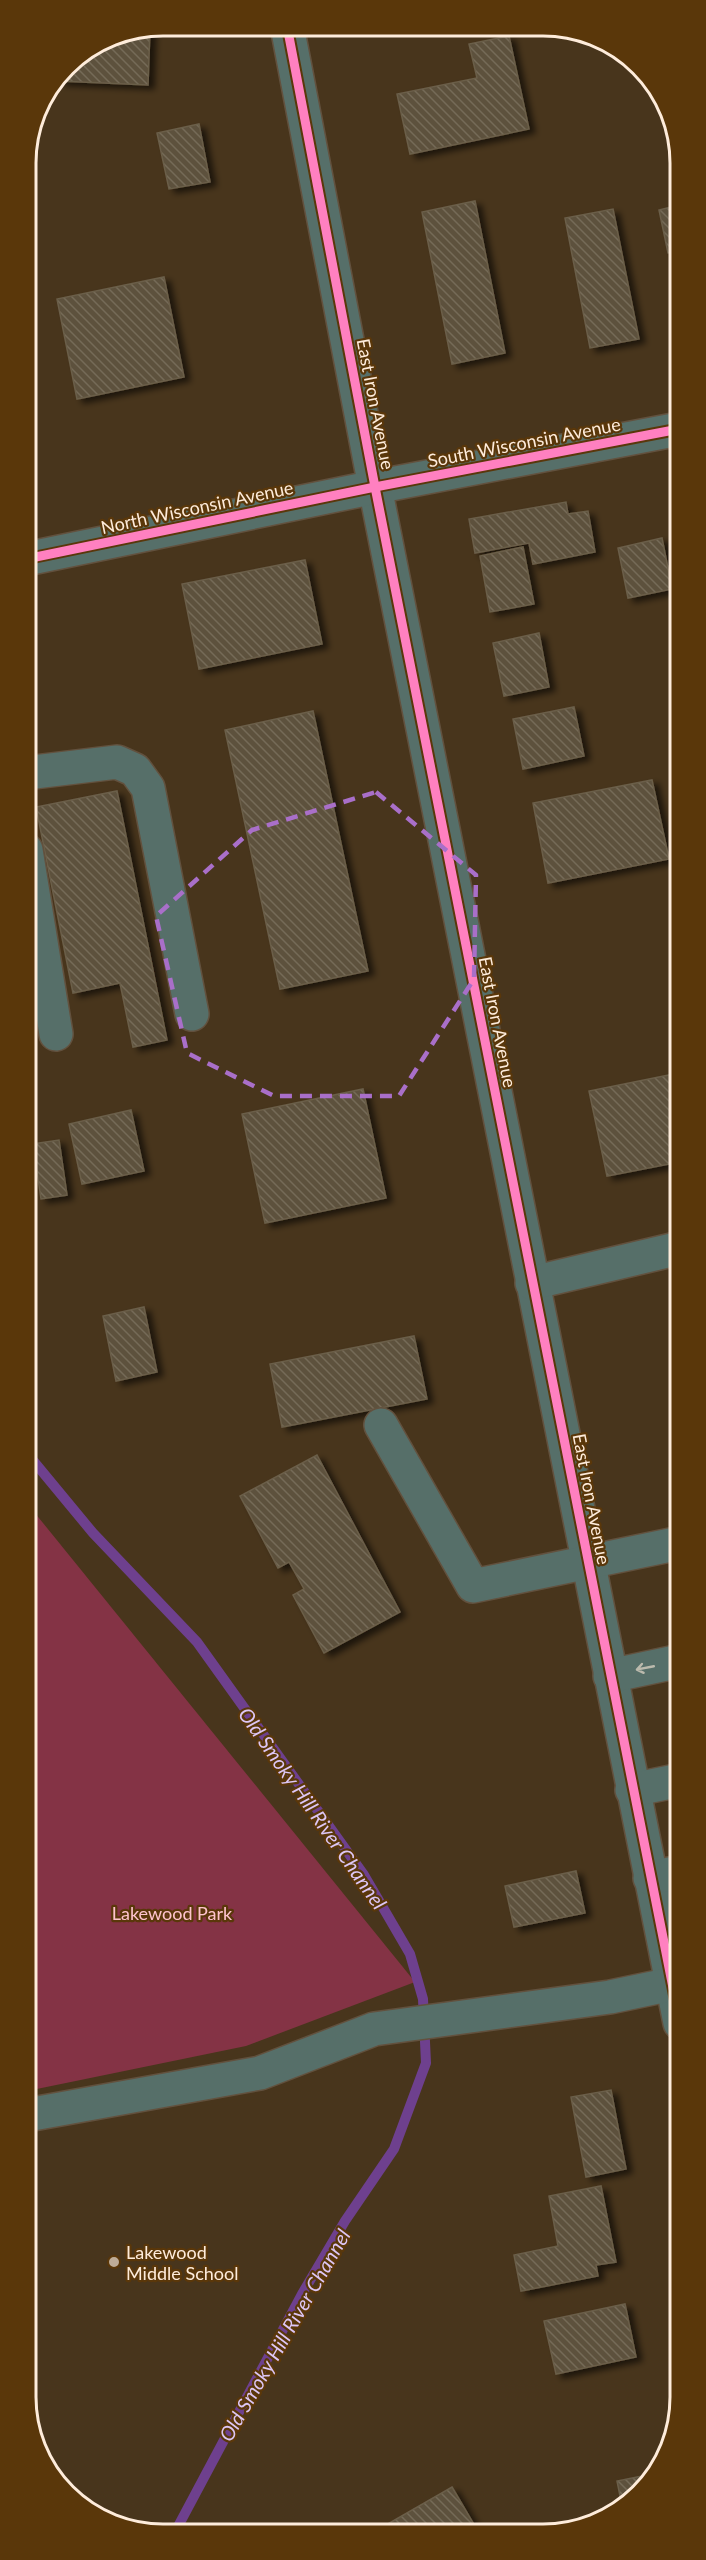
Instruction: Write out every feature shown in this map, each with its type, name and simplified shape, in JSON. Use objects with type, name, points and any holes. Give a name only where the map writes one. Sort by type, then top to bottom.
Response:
[{"type":"street","name":"East Iron Avenue","points":[[289,36],[375,487],[633,1790],[665,1875],[670,1953]]},
{"type":"street","name":"South Wisconsin Avenue","points":[[375,487],[670,431]]},
{"type":"street","name":"North Wisconsin Avenue","points":[[36,557],[375,487]]},
{"type":"street","points":[[36,772],[117,762],[135,770],[148,788],[192,1014]]},
{"type":"street","points":[[36,911],[56,1034]]},
{"type":"street","points":[[532,1283],[670,1250]]},
{"type":"street","points":[[381,1425],[473,1586],[670,1545]]},
{"type":"street","points":[[610,1676],[670,1663]]},
{"type":"street","points":[[633,1790],[670,1782]]},
{"type":"street","points":[[36,2113],[260,2073],[374,2029],[610,1997],[670,1984]]},
{"type":"highlighted area","points":[[376,792],[476,875],[474,979],[399,1096],[274,1096],[187,1053],[156,916],[252,830]]},
{"type":"green space","name":"Lakewood Park","points":[[36,1514],[415,1982],[246,2046],[36,2089]]},
{"type":"building","points":[[509,36],[529,129],[410,154],[397,94],[477,78],[469,44]]},
{"type":"building","points":[[150,37],[148,85],[65,81],[79,67],[99,53],[130,40]]},
{"type":"building","points":[[199,124],[210,182],[169,189],[157,133]]},
{"type":"building","points":[[475,201],[505,353],[452,364],[422,212]]},
{"type":"building","points":[[670,207],[670,253],[668,253],[659,210]]},
{"type":"building","points":[[613,209],[639,339],[590,348],[565,218]]},
{"type":"building","points":[[164,277],[184,377],[77,399],[57,299]]},
{"type":"building","points":[[566,502],[568,514],[588,511],[595,552],[533,564],[529,543],[475,553],[469,519]]},
{"type":"building","points":[[662,538],[670,589],[628,598],[618,548]]},
{"type":"building","points":[[523,547],[534,604],[490,612],[480,556]]},
{"type":"building","points":[[305,560],[322,644],[199,669],[182,584]]},
{"type":"building","points":[[539,633],[549,687],[504,696],[493,643]]},
{"type":"building","points":[[574,707],[584,756],[523,769],[513,719]]},
{"type":"building","points":[[313,711],[368,971],[280,989],[225,730]]},
{"type":"building","points":[[652,780],[669,859],[548,883],[533,803]]},
{"type":"building","points":[[117,791],[167,1040],[133,1047],[120,983],[73,993],[36,807]]},
{"type":"building","points":[[670,1075],[670,1164],[607,1176],[589,1091]]},
{"type":"building","points":[[363,1089],[386,1198],[265,1223],[242,1114]]},
{"type":"building","points":[[131,1110],[144,1171],[82,1184],[69,1124]]},
{"type":"building","points":[[59,1140],[67,1195],[41,1199],[36,1165],[36,1144]]},
{"type":"building","points":[[144,1307],[157,1372],[116,1381],[103,1316]]},
{"type":"building","points":[[414,1336],[427,1399],[282,1427],[270,1364]]},
{"type":"building","points":[[317,1455],[400,1612],[324,1653],[293,1595],[304,1589],[289,1562],[278,1568],[240,1496]]},
{"type":"building","points":[[576,1871],[585,1913],[514,1927],[505,1886]]},
{"type":"building","points":[[611,2090],[626,2169],[586,2177],[571,2097]]},
{"type":"building","points":[[601,2186],[616,2262],[596,2265],[598,2276],[521,2291],[514,2255],[558,2246],[549,2196]]},
{"type":"building","points":[[625,2304],[636,2357],[556,2374],[544,2321]]},
{"type":"building","points":[[642,2476],[620,2498],[617,2481]]},
{"type":"building","points":[[452,2487],[474,2524],[388,2524]]},
{"type":"waterway","name":"Old Smoky Hill River Channel","points":[[36,1464],[93,1533],[197,1642],[364,1875],[410,1954],[423,1999],[426,2063],[394,2149],[345,2221],[302,2294],[179,2524]]},
{"type":"cycle path","points":[[289,36],[375,487],[670,1973]]},
{"type":"cycle path","points":[[36,557],[375,487],[670,431]]},
{"type":"place","name":"Lakewood Middle School","points":[[114,2262]]}]
